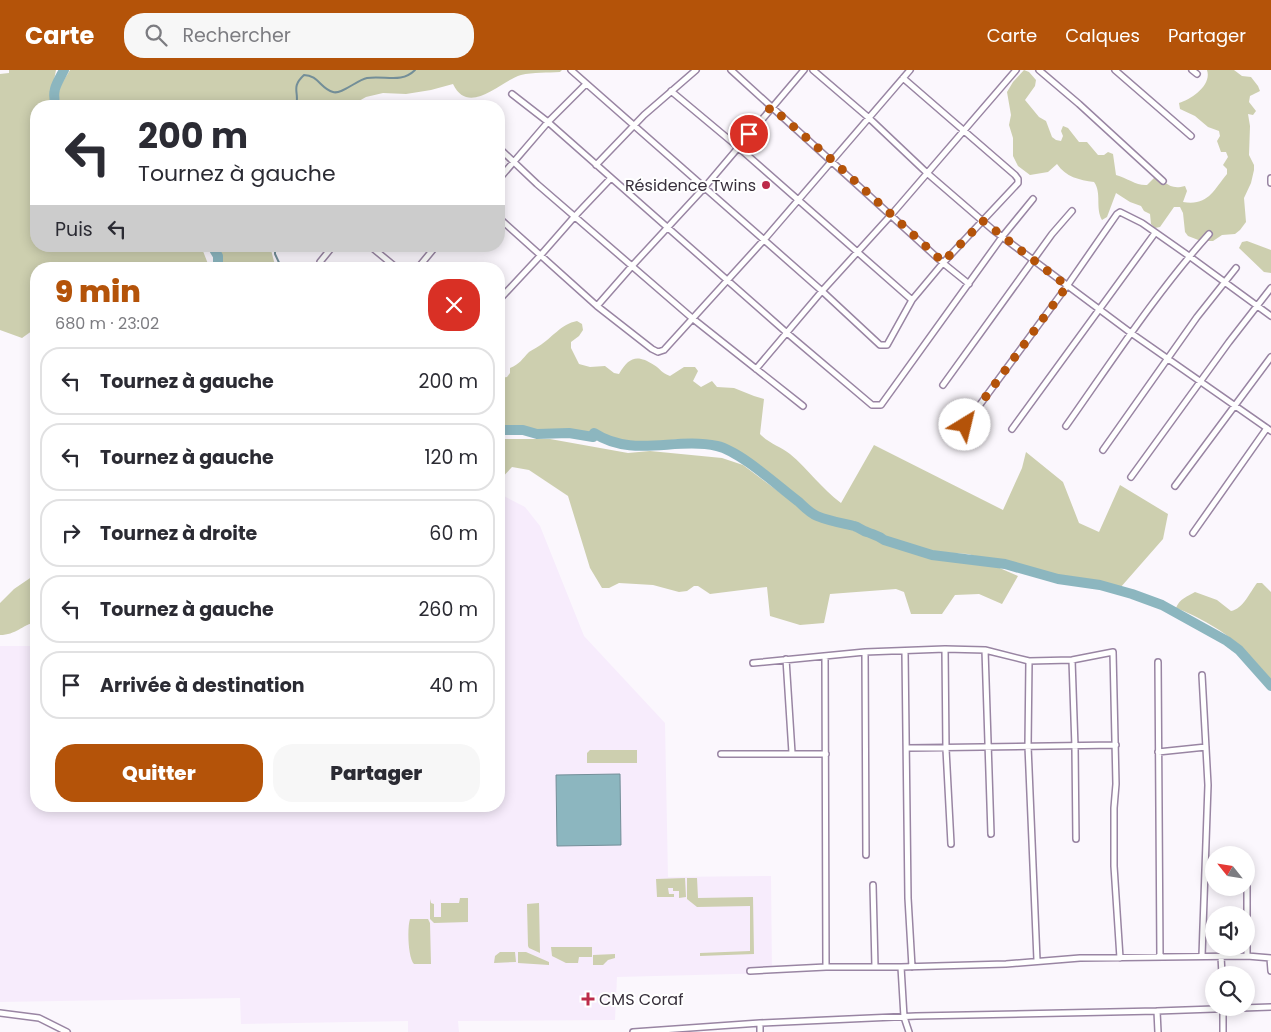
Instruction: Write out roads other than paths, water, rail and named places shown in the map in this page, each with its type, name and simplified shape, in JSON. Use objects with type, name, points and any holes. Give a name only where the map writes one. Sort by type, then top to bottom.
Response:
[{"type":"street","points":[[571,70],[822,291],[880,345],[884,346],[887,345],[912,300],[943,262],[1018,183],[1018,179],[903,78]]},
{"type":"street","points":[[596,165],[633,126],[696,70]]},
{"type":"street","points":[[732,70],[969,284]]},
{"type":"street","points":[[597,306],[704,188],[804,70]]},
{"type":"street","points":[[813,70],[983,221],[1099,310],[1269,430],[1193,534]]},
{"type":"street","points":[[505,224],[597,306],[658,352],[664,350],[763,241],[910,70]]},
{"type":"street","points":[[756,369],[1016,70]]},
{"type":"street","points":[[1039,70],[1163,181]]},
{"type":"street","points":[[1115,70],[1191,136]]},
{"type":"street","points":[[1192,70],[1197,74]]},
{"type":"street","points":[[505,171],[548,122],[586,84]]},
{"type":"street","points":[[671,91],[858,251],[912,300]]},
{"type":"street","points":[[512,94],[548,122],[872,406],[881,405],[1002,236],[1033,199]]},
{"type":"street","points":[[505,153],[692,318],[804,406]]},
{"type":"street","points":[[505,294],[574,216],[611,178]]},
{"type":"street","points":[[943,385],[1033,260],[1072,211]]},
{"type":"street","points":[[965,425],[1120,212],[1142,223],[1271,316]]},
{"type":"street","points":[[1012,429],[1155,233]]},
{"type":"street","points":[[1066,426],[1131,333],[1189,256],[1209,234]]},
{"type":"street","points":[[320,262],[328,252]]},
{"type":"street","points":[[377,252],[389,262]]},
{"type":"street","points":[[423,262],[431,252]]},
{"type":"street","points":[[1103,450],[1197,317],[1236,268]]},
{"type":"street","points":[[1131,476],[1271,288]]},
{"type":"street","points":[[1176,486],[1271,357]]},
{"type":"street","points":[[945,650],[946,749],[951,844]]},
{"type":"street","points":[[985,650],[991,834]]},
{"type":"street","points":[[753,663],[865,652],[985,650],[1029,661],[1072,660],[1113,652],[1116,745],[1114,866],[1120,958]]},
{"type":"street","points":[[865,652],[866,855]]},
{"type":"street","points":[[905,652],[908,748],[908,898],[912,967]]},
{"type":"street","points":[[824,656],[826,967]]},
{"type":"street","points":[[786,660],[792,753]]},
{"type":"street","points":[[1072,660],[1076,839]]},
{"type":"street","points":[[1029,661],[1028,746],[1037,960]]},
{"type":"street","points":[[1158,662],[1160,957]]},
{"type":"street","points":[[750,971],[1202,956],[1208,785],[1202,675]]},
{"type":"street","points":[[908,748],[946,749],[1116,745]]},
{"type":"street","points":[[1158,752],[1206,747]]},
{"type":"street","points":[[721,754],[826,754]]},
{"type":"street","points":[[873,885],[875,967]]},
{"type":"street","points":[[1222,956],[1222,966]]},
{"type":"street","points":[[1247,956],[1271,958],[1271,970]]},
{"type":"street","points":[[901,967],[904,1017],[909,1032]]},
{"type":"street","points":[[1255,1007],[1271,1007]]},
{"type":"street","points":[[633,1032],[760,1023],[904,1017],[1205,1009]]},
{"type":"street","points":[[1157,1011],[1158,1032]]},
{"type":"street","points":[[0,1013],[39,1018],[68,1032]]},
{"type":"street","points":[[1223,1016],[1224,1032]]},
{"type":"street","points":[[760,1023],[760,1032]]},
{"type":"water","points":[[620,774],[621,845],[557,846],[556,775]]},
{"type":"waterway","points":[[55,100],[54,91],[64,70]]},
{"type":"waterway","points":[[297,100],[297,83],[304,75],[313,77],[325,88],[336,92],[367,78],[398,78],[404,77],[415,70]]},
{"type":"waterway","points":[[216,252],[218,262]]},
{"type":"waterway","points":[[275,252],[279,262]]},
{"type":"waterway","points":[[505,430],[523,430],[537,434],[569,433],[593,437],[594,433],[608,440],[639,446],[701,444],[726,449],[748,462],[810,512],[822,518],[856,527],[884,540],[932,555],[1005,564],[1058,579],[1100,585],[1162,605],[1227,641],[1239,650],[1271,686]]},
{"type":"place","name":"Résidence Twins","points":[[766,185]]},
{"type":"place","name":"CMS Coraf","points":[[588,999]]}]
